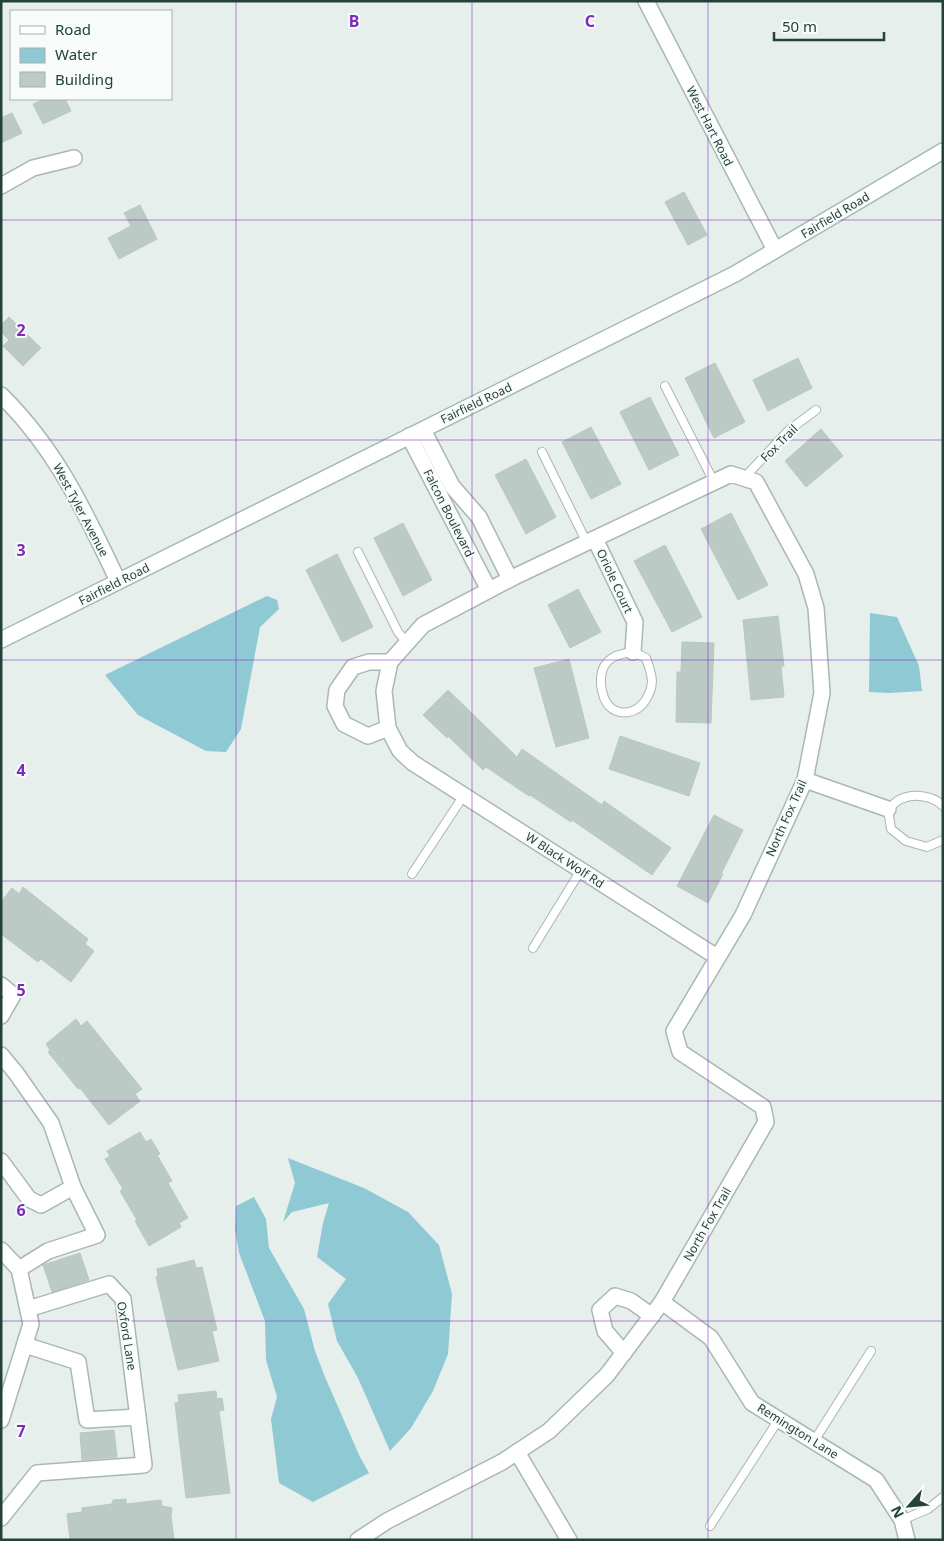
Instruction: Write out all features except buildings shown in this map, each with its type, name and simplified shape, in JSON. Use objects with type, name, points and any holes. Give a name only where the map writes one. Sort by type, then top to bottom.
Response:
[{"type":"street","name":"West Hart Road","points":[[646,1],[775,250]]},
{"type":"street","name":"Fairfield Road","points":[[1,640],[736,274],[943,151]]},
{"type":"street","points":[[1,186],[33,168],[74,158]]},
{"type":"street","name":"West Tyler Avenue","points":[[1,395],[37,433],[63,472],[118,581]]},
{"type":"street","name":"Falcon Boulevard","points":[[416,433],[452,486],[479,517],[510,579]]},
{"type":"street","name":"Falcon Boulevard","points":[[416,433],[484,593]]},
{"type":"street","points":[[390,662],[369,662],[353,668],[337,690],[335,706],[344,724],[368,736],[388,728],[384,691],[390,662],[422,625],[510,579],[731,474],[744,478]]},
{"type":"street","name":"North Fox Trail","points":[[358,1540],[387,1521],[502,1462],[549,1431],[607,1375],[662,1302],[766,1122],[762,1107],[680,1052],[674,1032],[743,915],[805,780],[822,693],[816,608],[806,574],[756,482],[744,478]]},
{"type":"street","name":"Oriole Court","points":[[591,541],[635,622],[633,652]]},
{"type":"street","name":"W Black Wolf Rd","points":[[388,728],[400,751],[413,763],[717,957]]},
{"type":"street","points":[[805,780],[888,809]]},
{"type":"street","points":[[1,985],[13,995],[1,1016]]},
{"type":"street","points":[[1,1055],[51,1123],[73,1186],[97,1235],[48,1251],[19,1269]]},
{"type":"street","points":[[1,1161],[29,1199],[41,1205],[73,1186]]},
{"type":"street","points":[[1,1250],[19,1269],[31,1324],[1,1420]]},
{"type":"street","name":"Oxford Lane","points":[[1,1518],[37,1473],[144,1465],[123,1298],[109,1284],[28,1309]]},
{"type":"street","points":[[624,1353],[605,1331],[600,1310],[615,1296],[631,1301],[652,1316]]},
{"type":"street","name":"Remington Lane","points":[[662,1302],[711,1338],[752,1402],[876,1480],[902,1520],[907,1540]]},
{"type":"street","points":[[25,1345],[78,1362],[87,1420],[138,1417]]},
{"type":"street","points":[[517,1452],[569,1540]]},
{"type":"lane","points":[[665,386],[714,482]]},
{"type":"lane","name":"Fox Trail","points":[[744,478],[789,430],[816,410]]},
{"type":"lane","points":[[542,452],[591,541]]},
{"type":"lane","points":[[358,552],[398,632],[407,643]]},
{"type":"lane","points":[[633,652],[646,658],[653,683],[649,695],[642,705],[632,712],[623,713],[614,710],[607,704],[602,691],[600,675],[603,666],[613,657],[620,653],[633,652]]},
{"type":"lane","points":[[412,874],[464,795]]},
{"type":"lane","points":[[943,806],[938,801],[917,795],[901,799],[888,809],[891,829],[906,841],[927,848],[943,840]]},
{"type":"lane","points":[[533,948],[581,870]]},
{"type":"lane","points":[[814,1441],[871,1351]]},
{"type":"lane","points":[[710,1526],[779,1419]]},
{"type":"lane","points":[[902,1520],[928,1509],[943,1497]]},
{"type":"water","points":[[267,596],[277,600],[279,609],[260,627],[241,729],[226,752],[206,751],[138,715],[105,675]]},
{"type":"water","points":[[870,613],[897,617],[919,666],[922,691],[869,692]]},
{"type":"water","points":[[288,1158],[364,1188],[408,1212],[439,1245],[452,1294],[448,1354],[433,1391],[411,1428],[390,1451],[358,1378],[337,1341],[328,1304],[346,1279],[317,1257],[323,1223],[329,1203],[292,1212],[283,1222],[295,1183]]},
{"type":"water","points":[[254,1197],[266,1219],[269,1248],[304,1309],[315,1351],[325,1377],[360,1457],[369,1473],[313,1502],[279,1483],[271,1419],[277,1397],[266,1360],[265,1321],[239,1253],[235,1229],[236,1206]]}]
